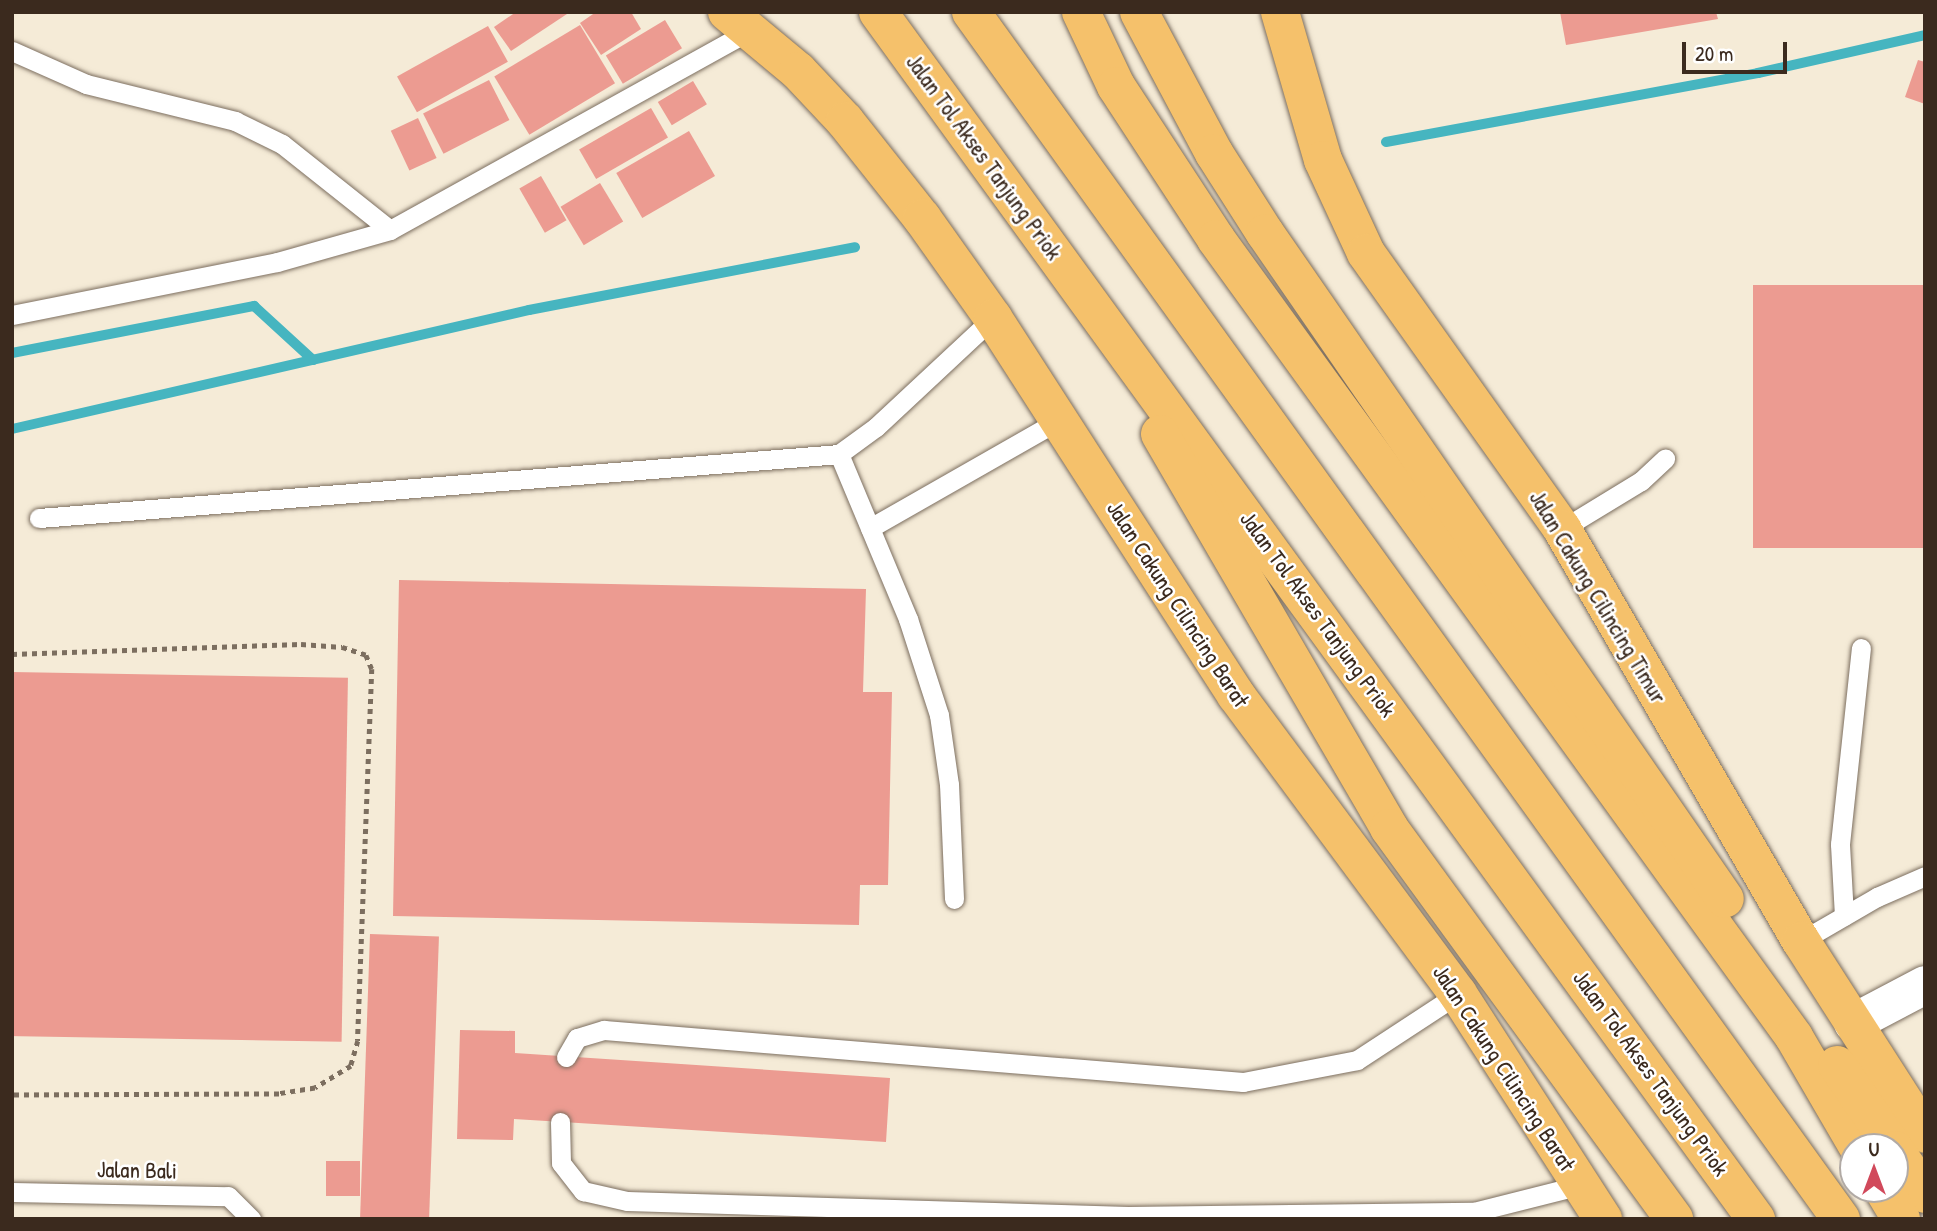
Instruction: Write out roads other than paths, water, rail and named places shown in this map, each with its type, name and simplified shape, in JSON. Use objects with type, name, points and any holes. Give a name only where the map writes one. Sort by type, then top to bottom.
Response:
[{"type":"highway","name":"Jalan Tol Akses Tanjung Priok","points":[[878,12],[1756,1219]]},
{"type":"highway","points":[[971,12],[1841,1219]]},
{"type":"highway","points":[[1081,12],[1116,86],[1187,197],[1794,1037],[1850,1133]]},
{"type":"highway","points":[[1139,12],[1164,65],[1265,233],[1476,533],[1884,1133]]},
{"type":"highway","name":"Jalan Cakung Cilincing Timur","points":[[1280,12],[1323,160],[1366,253],[1562,529],[1801,941],[1925,1134]]},
{"type":"highway","name":"Jalan Cakung Cilincing Barat","points":[[739,21],[845,121],[1047,427],[1236,695],[1458,995],[1603,1219]]},
{"type":"highway","points":[[1054,251],[1389,828],[1674,1219]]},
{"type":"highway","points":[[1909,1170],[1925,1194]]},
{"type":"highway","points":[[1891,1203],[1901,1219]]},
{"type":"street","points":[[1853,1023],[1925,985]]},
{"type":"lane","points":[[12,315],[277,262],[390,230],[739,21]]},
{"type":"lane","points":[[12,51],[86,85],[235,121],[282,144],[390,230]]},
{"type":"lane","points":[[39,518],[839,454],[876,427],[983,329]]},
{"type":"lane","points":[[870,528],[1047,427]]},
{"type":"lane","points":[[839,454],[908,619],[939,715],[949,784],[954,899]]},
{"type":"lane","points":[[1562,529],[1640,481],[1665,459]]},
{"type":"lane","points":[[1844,916],[1840,845],[1861,648]]},
{"type":"lane","points":[[1801,941],[1844,916],[1925,876]]},
{"type":"lane","points":[[566,1057],[577,1038],[604,1030],[1213,1083],[1268,1080],[1357,1060],[1409,1024],[1458,995]]},
{"type":"lane","points":[[560,1122],[561,1163],[583,1191],[627,1201],[1128,1216],[1474,1212],[1581,1185]]},
{"type":"lane","name":"Jalan Bali","points":[[12,1192],[228,1196],[251,1219]]},
{"type":"waterway","points":[[1386,142],[1758,73],[1925,35]]},
{"type":"waterway","points":[[12,429],[529,310],[855,247]]},
{"type":"waterway","points":[[12,353],[254,306],[313,360]]}]
